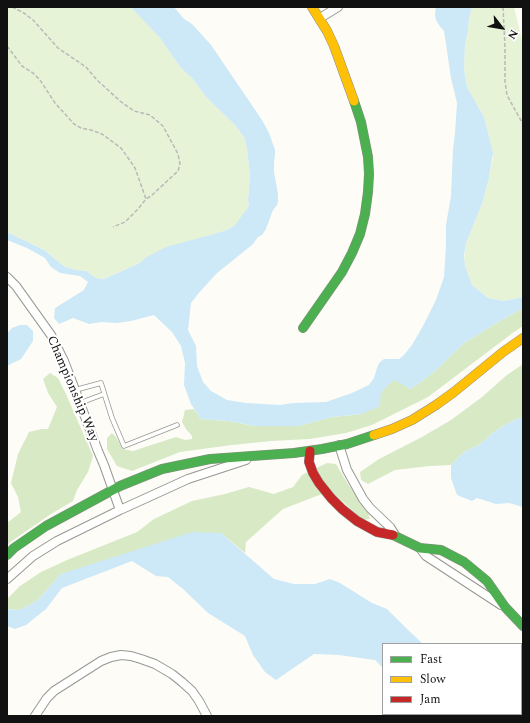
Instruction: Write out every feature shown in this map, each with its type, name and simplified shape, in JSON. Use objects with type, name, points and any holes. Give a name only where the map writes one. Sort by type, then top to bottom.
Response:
[{"type":"street","points":[[303,328],[342,272],[352,253],[362,228],[368,192],[369,174],[368,157],[361,122],[334,46],[320,18],[312,7]]},
{"type":"street","points":[[320,18],[338,7]]},
{"type":"street","name":"Championship Way","points":[[7,277],[16,286],[51,334],[64,361],[120,510]]},
{"type":"street","points":[[7,555],[14,548],[46,526],[120,486],[162,469],[210,460],[294,454],[339,445],[392,429],[412,420],[436,405],[523,338]]},
{"type":"street","points":[[339,445],[347,470],[363,499],[370,508],[390,527],[395,535]]},
{"type":"street","points":[[310,451],[309,462],[313,473],[331,498],[342,509],[357,521],[377,532],[395,535],[420,548],[441,550],[464,562],[487,581],[505,608],[523,626]]},
{"type":"street","points":[[7,579],[33,556],[57,541],[120,510],[188,479],[258,456]]},
{"type":"street","points":[[420,548],[426,556],[505,608]]},
{"type":"street","points":[[35,716],[47,698],[54,692],[101,660],[121,655],[131,656],[155,664],[172,674],[192,691],[207,716]]},
{"type":"lane","points":[[75,390],[101,383],[112,418],[124,446],[177,425]]},
{"type":"lane","points":[[80,403],[104,394]]},
{"type":"path","points":[[12,7],[24,13],[33,20],[58,48],[86,67],[120,102],[134,111],[150,115],[163,126],[178,154],[180,164],[178,171],[152,196],[146,199],[125,222],[113,227]]},
{"type":"path","points":[[503,7],[505,82],[507,95],[523,124]]},
{"type":"path","points":[[7,46],[22,66],[33,73],[40,80],[55,103],[74,124],[81,128],[102,134],[121,148],[135,168],[146,199]]},
{"type":"green space","points":[[7,7],[131,7],[137,12],[160,38],[181,68],[192,78],[207,98],[234,124],[244,137],[250,176],[249,206],[239,221],[227,230],[145,258],[140,263],[104,279],[96,278],[86,271],[65,267],[44,250],[7,232]]},
{"type":"green space","points":[[472,7],[514,7],[523,44],[523,297],[504,301],[488,298],[472,285],[464,261],[466,243],[482,204],[493,158],[484,117],[467,87],[464,70],[465,45]]},
{"type":"green space","points":[[523,308],[523,326],[428,397],[372,425],[346,433],[310,439],[271,441],[180,452],[132,471],[117,466],[107,449],[107,438],[112,433],[123,449],[133,451],[176,437],[185,440],[192,439],[192,436],[182,422],[185,410],[194,409],[201,419],[229,421],[255,426],[299,426],[332,417],[362,414],[394,379],[411,389],[434,372],[463,344]]},
{"type":"green space","points":[[523,364],[523,417],[503,426],[479,445],[464,452],[451,465],[395,470],[368,484],[361,480],[360,472],[379,459],[451,420]]},
{"type":"green space","points":[[50,373],[58,378],[93,456],[88,472],[77,490],[73,501],[51,514],[9,543],[7,546],[7,523],[21,512],[18,497],[11,483],[18,454],[29,432],[48,429],[57,407],[48,393],[43,379]]},
{"type":"green space","points":[[327,463],[336,464],[348,484],[367,510],[370,519],[363,520],[331,491],[283,509],[246,542],[245,553],[221,533],[61,574],[37,601],[19,610],[7,609],[7,599],[20,586],[41,572],[137,532],[154,519],[192,501],[249,487],[274,494],[293,487],[302,475]]},
{"type":"water","points":[[131,7],[174,7],[184,19],[192,24],[211,45],[262,120],[269,133],[275,150],[274,172],[278,201],[266,229],[253,244],[216,274],[191,303],[188,330],[196,346],[197,366],[203,382],[211,391],[227,400],[246,403],[280,405],[326,402],[369,385],[374,378],[379,363],[384,359],[399,359],[412,345],[436,300],[444,277],[446,225],[451,196],[457,103],[451,78],[444,31],[436,20],[436,7],[472,7],[465,45],[464,70],[467,87],[484,117],[493,153],[489,178],[482,204],[466,243],[464,256],[465,266],[472,285],[488,298],[504,301],[523,297],[523,308],[463,344],[434,372],[411,389],[394,380],[381,392],[380,406],[362,414],[332,417],[299,426],[255,426],[229,421],[201,419],[191,404],[184,385],[185,363],[181,346],[172,332],[154,315],[131,321],[89,324],[73,318],[59,324],[54,318],[55,308],[84,290],[88,282],[80,276],[60,273],[51,267],[45,258],[27,248],[7,240],[7,232],[44,250],[65,267],[86,271],[96,278],[104,279],[140,263],[145,258],[166,247],[227,230],[234,226],[249,206],[250,176],[244,137],[234,124],[207,98],[192,78],[181,68],[160,38]]},
{"type":"water","points":[[20,325],[27,325],[33,331],[33,341],[21,359],[7,366],[7,333],[12,328]]},
{"type":"water","points":[[523,417],[523,507],[509,503],[496,504],[477,498],[472,501],[457,495],[451,478],[451,465],[464,452],[479,445],[503,426]]},
{"type":"water","points":[[192,532],[221,533],[274,579],[294,584],[315,584],[330,579],[340,583],[372,603],[387,609],[422,643],[382,643],[382,667],[375,660],[339,655],[314,654],[276,680],[265,672],[253,655],[245,636],[208,613],[168,577],[156,576],[132,561],[62,588],[46,609],[26,625],[15,629],[7,626],[7,609],[19,610],[37,601],[61,574]]},
{"type":"water","points":[[418,715],[504,715],[504,716]]},
{"type":"traffic: fast","points":[[303,328],[342,272],[360,234],[365,214],[369,174],[368,157],[361,122],[354,101]]},
{"type":"traffic: fast","points":[[7,555],[14,548],[46,526],[120,486],[162,469],[210,459],[294,453],[322,449],[347,444],[374,435]]},
{"type":"traffic: fast","points":[[393,535],[420,548],[441,550],[464,562],[487,581],[505,607],[523,626]]},
{"type":"traffic: slow","points":[[312,7],[327,31],[334,46],[354,101]]},
{"type":"traffic: slow","points":[[374,435],[412,420],[436,405],[523,338]]},
{"type":"traffic: jam","points":[[310,451],[309,462],[313,473],[331,498],[357,521],[377,532],[393,535]]}]
